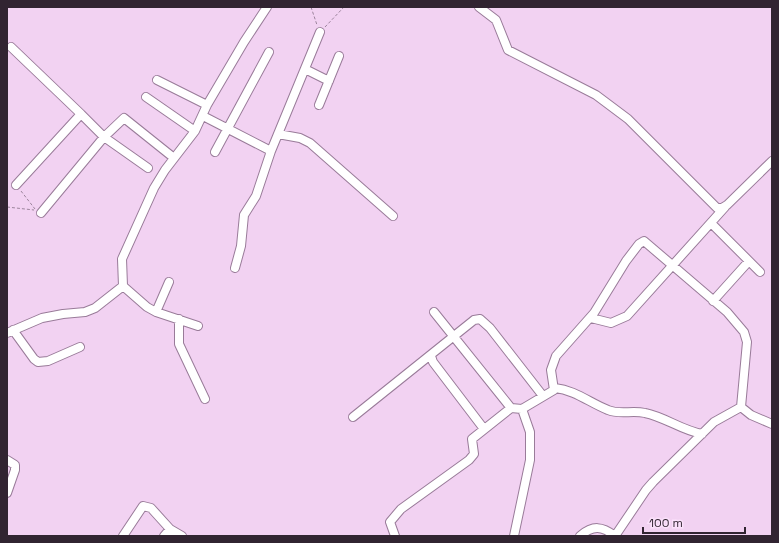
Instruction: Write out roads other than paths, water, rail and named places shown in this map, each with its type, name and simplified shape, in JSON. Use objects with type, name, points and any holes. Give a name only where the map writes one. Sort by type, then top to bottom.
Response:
[{"type":"street","points":[[198,326],[156,312],[147,307],[123,286],[121,267],[126,249],[154,188],[174,158],[195,131],[207,105],[244,42],[267,7]]},
{"type":"street","points":[[479,7],[496,20],[508,50],[596,95],[628,119],[714,206],[720,209],[727,205]]},
{"type":"street","points":[[235,268],[242,246],[244,215],[256,196],[271,150],[320,32]]},
{"type":"street","points":[[11,47],[104,137],[148,168]]},
{"type":"street","points":[[215,152],[269,52]]},
{"type":"street","points":[[319,105],[339,56]]},
{"type":"street","points":[[305,69],[329,81]]},
{"type":"street","points":[[157,80],[207,105]]},
{"type":"street","points":[[146,97],[195,131]]},
{"type":"street","points":[[16,185],[81,114]]},
{"type":"street","points":[[203,116],[271,150]]},
{"type":"street","points":[[41,213],[104,137],[124,118],[174,158]]},
{"type":"street","points":[[278,134],[300,138],[310,143],[393,216]]},
{"type":"street","points":[[590,318],[611,323],[622,320],[727,205],[771,162]]},
{"type":"street","points":[[712,223],[760,272]]},
{"type":"street","points":[[555,388],[551,379],[551,370],[554,360],[590,318],[613,285],[626,261],[641,242],[648,243],[672,267],[713,300],[735,321],[746,336],[747,342],[740,407]]},
{"type":"street","points":[[713,300],[749,261]]},
{"type":"street","points":[[156,312],[169,282]]},
{"type":"street","points":[[80,348],[48,360],[38,362],[10,331],[42,318],[85,312],[96,308],[123,286]]},
{"type":"street","points":[[434,312],[511,408]]},
{"type":"street","points":[[353,416],[431,356],[433,351],[453,335],[474,320],[480,319],[485,323],[543,396]]},
{"type":"street","points":[[179,320],[179,344],[205,399]]},
{"type":"street","points":[[431,356],[484,429]]},
{"type":"street","points":[[395,536],[390,522],[394,516],[401,509],[468,460],[474,454],[472,439],[511,408],[522,409],[555,388],[568,390],[610,411],[645,413],[667,420],[686,430],[702,434]]},
{"type":"street","points":[[740,407],[750,415],[772,424]]},
{"type":"street","points":[[580,536],[587,530],[598,528],[608,530],[615,536],[646,490],[714,422],[740,407]]},
{"type":"street","points":[[514,536],[530,460],[530,432],[522,409]]},
{"type":"street","points":[[7,460],[14,465],[15,470],[7,493]]},
{"type":"street","points":[[123,536],[144,506],[151,508],[170,528],[182,536]]},
{"type":"street","points":[[164,536],[170,528]]}]
